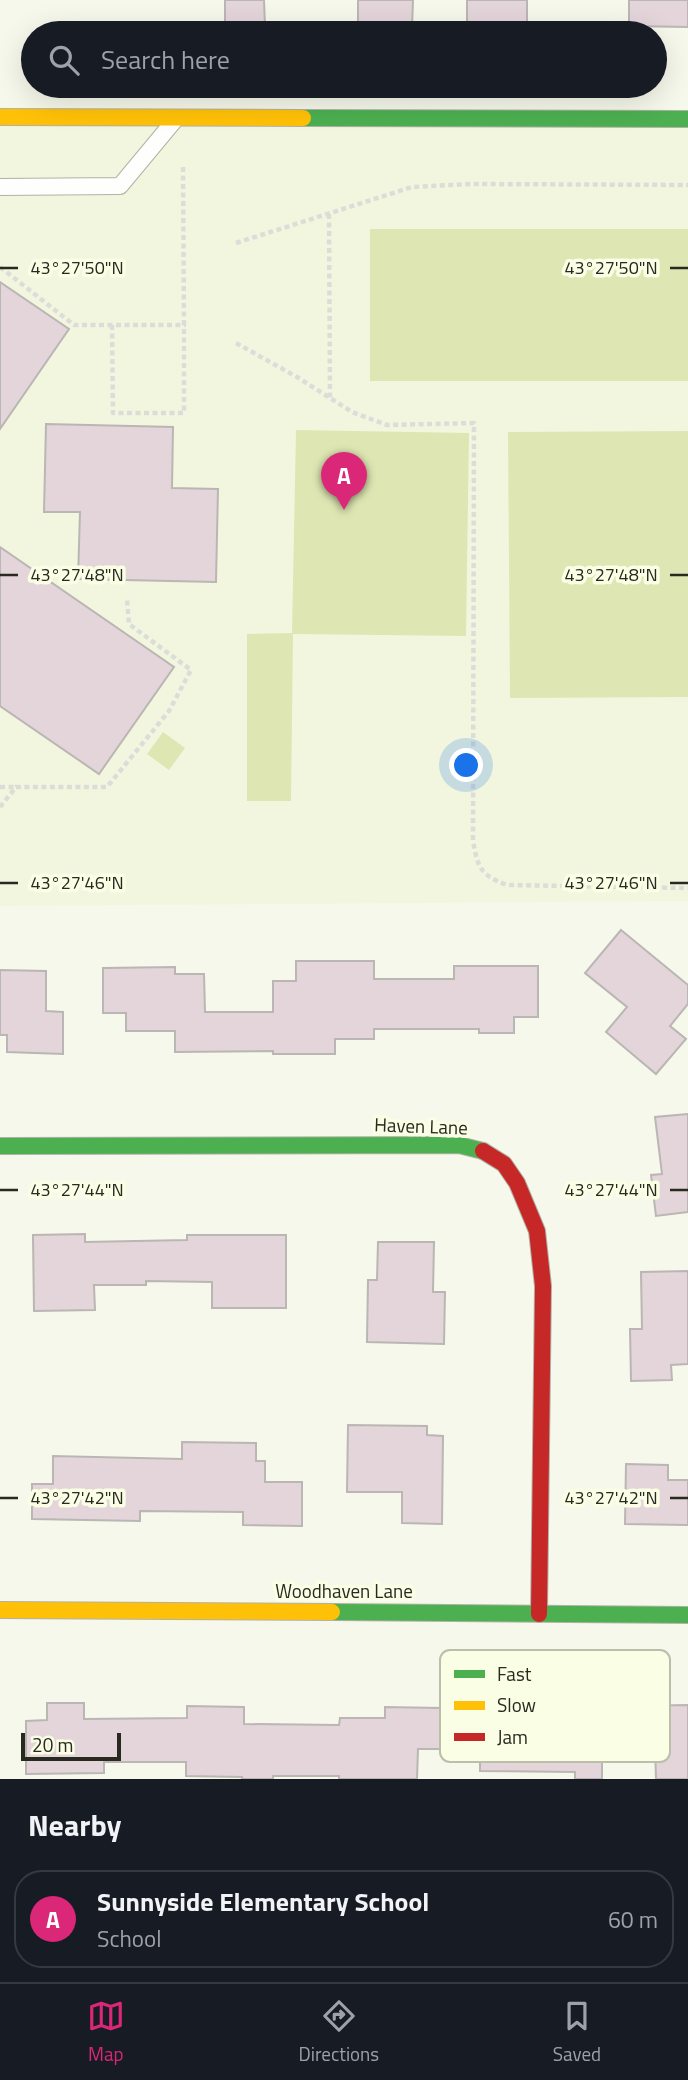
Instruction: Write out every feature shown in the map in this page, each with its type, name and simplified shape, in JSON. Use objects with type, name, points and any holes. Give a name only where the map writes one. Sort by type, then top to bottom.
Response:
[{"type":"street","points":[[0,117],[688,119]]},
{"type":"street","name":"Haven Lane","points":[[0,1146],[459,1145],[487,1152],[504,1164],[517,1182],[537,1231],[543,1286],[539,1614]]},
{"type":"street","name":"Woodhaven Lane","points":[[0,1610],[688,1615]]},
{"type":"lane","points":[[0,187],[120,186],[177,117]]},
{"type":"path","points":[[112,325],[113,413],[184,413],[183,165]]},
{"type":"path","points":[[236,243],[412,187],[470,184],[688,185]]},
{"type":"path","points":[[329,214],[330,398]]},
{"type":"path","points":[[0,267],[74,325],[184,326]]},
{"type":"path","points":[[236,343],[352,412],[387,425],[474,423],[473,841],[477,865],[488,878],[507,885],[688,888]]},
{"type":"path","points":[[0,787],[107,787],[169,710],[191,670],[129,624],[128,599]]},
{"type":"path","points":[[0,807],[16,788]]},
{"type":"shaded area","points":[[0,117],[688,119],[688,901],[0,906]]},
{"type":"green space","points":[[370,229],[688,229],[688,381],[370,381]]},
{"type":"green space","points":[[296,430],[469,433],[466,636],[293,634],[291,801],[247,801],[247,634],[292,633]]},
{"type":"green space","points":[[688,431],[688,697],[510,698],[508,432]]},
{"type":"green space","points":[[163,732],[185,748],[169,770],[147,754]]},
{"type":"building","points":[[225,0],[264,0],[265,21],[225,21]]},
{"type":"building","points":[[358,0],[413,0],[412,21],[358,21]]},
{"type":"building","points":[[467,0],[527,0],[527,21],[467,21]]},
{"type":"building","points":[[629,0],[688,0],[688,27],[667,27],[667,21],[629,21]]},
{"type":"building","points":[[0,282],[69,329],[0,429]]},
{"type":"building","points":[[46,424],[173,427],[172,488],[218,489],[216,582],[78,579],[80,512],[44,512]]},
{"type":"building","points":[[0,547],[174,667],[99,774],[0,706]]},
{"type":"building","points":[[621,930],[688,985],[688,1004],[670,1026],[686,1039],[656,1074],[606,1032],[627,1007],[585,973]]},
{"type":"building","points":[[296,961],[374,961],[374,979],[454,979],[454,966],[538,966],[538,1017],[514,1017],[514,1033],[479,1033],[479,1029],[374,1029],[374,1039],[335,1039],[335,1054],[273,1054],[273,1051],[175,1052],[175,1031],[126,1031],[126,1013],[103,1013],[103,968],[175,967],[175,974],[204,974],[205,1012],[273,1012],[273,981],[296,981]]},
{"type":"building","points":[[0,970],[46,971],[46,1011],[63,1012],[63,1054],[7,1052],[7,1035],[0,1035]]},
{"type":"building","points":[[688,1114],[688,1212],[656,1216],[651,1175],[662,1174],[655,1117]]},
{"type":"building","points":[[85,1234],[85,1242],[187,1240],[187,1235],[286,1235],[286,1308],[212,1308],[212,1282],[146,1281],[146,1285],[94,1285],[95,1310],[34,1311],[33,1235]]},
{"type":"building","points":[[378,1242],[434,1242],[433,1292],[445,1292],[444,1344],[367,1342],[368,1280],[377,1280]]},
{"type":"building","points":[[688,1271],[688,1364],[671,1365],[672,1380],[631,1381],[630,1329],[642,1329],[641,1272]]},
{"type":"building","points":[[348,1425],[427,1426],[427,1435],[443,1436],[442,1524],[402,1523],[402,1492],[347,1492]]},
{"type":"building","points":[[182,1442],[256,1443],[256,1461],[265,1461],[265,1482],[302,1482],[302,1526],[243,1525],[243,1512],[140,1511],[140,1521],[32,1519],[32,1484],[53,1484],[53,1456],[182,1459]]},
{"type":"building","points":[[626,1464],[668,1465],[668,1480],[688,1480],[688,1525],[625,1524]]},
{"type":"building","points":[[47,1703],[84,1703],[84,1719],[187,1718],[187,1706],[244,1707],[244,1724],[339,1725],[340,1718],[385,1718],[385,1707],[440,1708],[440,1749],[418,1749],[417,1779],[273,1776],[273,1779],[242,1779],[186,1776],[186,1762],[104,1762],[104,1773],[26,1774],[26,1721],[47,1720]]},
{"type":"building","points":[[670,1705],[688,1705],[688,1779],[656,1779],[655,1762],[670,1762]]},
{"type":"building","points":[[480,1762],[602,1762],[602,1779],[575,1779],[575,1772],[480,1771]]},
{"type":"traffic: fast","points":[[303,118],[688,119]]},
{"type":"traffic: fast","points":[[0,1146],[459,1145],[483,1151]]},
{"type":"traffic: fast","points":[[332,1612],[688,1615]]},
{"type":"traffic: slow","points":[[0,117],[303,118]]},
{"type":"traffic: slow","points":[[0,1610],[332,1612]]},
{"type":"traffic: jam","points":[[483,1151],[504,1164],[517,1183],[537,1231],[543,1286],[539,1614]]},
{"type":"place","name":"Sunnyside Elementary School","points":[[344,510]]}]
